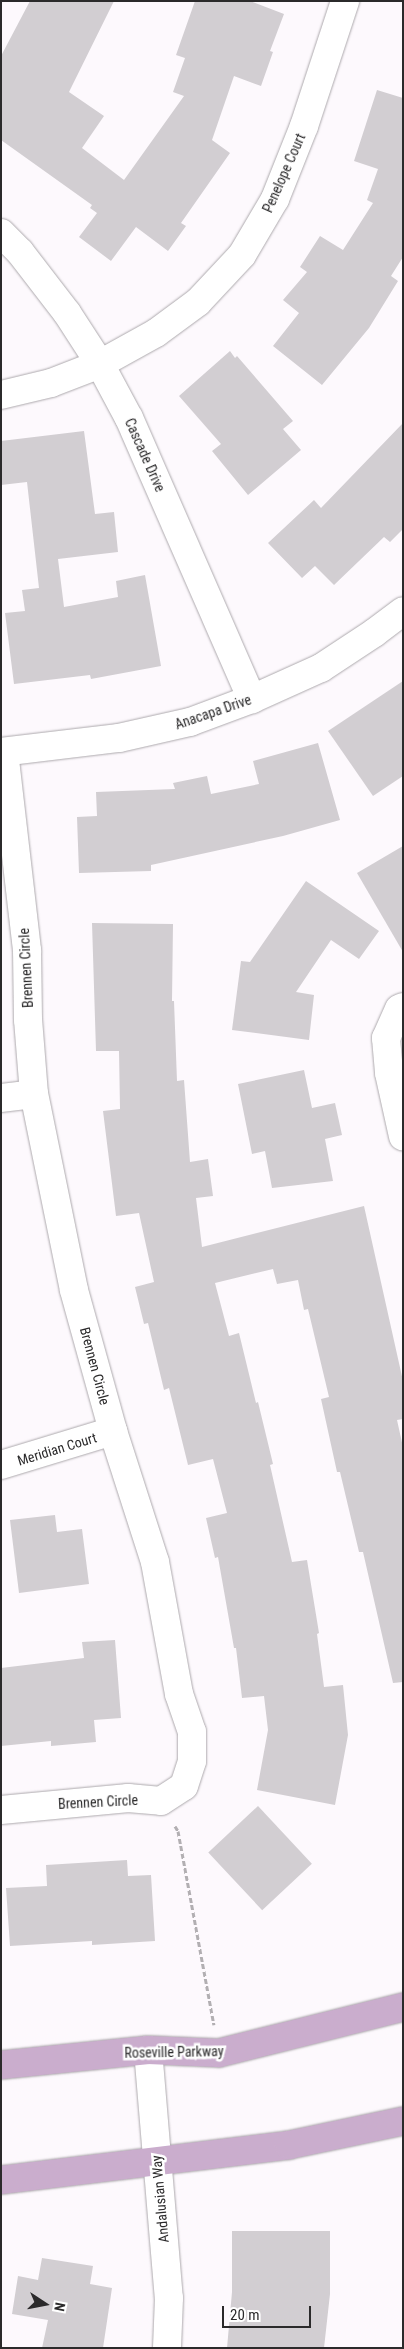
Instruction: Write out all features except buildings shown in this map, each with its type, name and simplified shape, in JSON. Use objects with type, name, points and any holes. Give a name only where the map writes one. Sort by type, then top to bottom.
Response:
[{"type":"main road","name":"Roseville Parkway","points":[[1,2065],[148,2050],[219,2053],[403,2007]]},
{"type":"main road","points":[[1,2180],[289,2145],[403,2122]]},
{"type":"street","name":"Penelope Court","points":[[1,395],[51,383],[100,364],[156,333],[198,302],[242,255],[275,199],[304,126],[345,1]]},
{"type":"street","name":"Cascade Drive","points":[[1,233],[20,252],[61,305],[100,364],[129,418],[252,699]]},
{"type":"street","name":"Anacapa Drive","points":[[3,752],[119,738],[190,722],[252,699],[322,668],[403,611]]},
{"type":"street","name":"Brennen Circle","points":[[1,1810],[128,1798],[161,1801],[184,1786],[192,1761],[192,1732],[179,1694],[155,1562],[113,1431],[74,1290],[34,1094],[28,1020],[27,950],[3,752]]},
{"type":"street","points":[[403,1007],[399,1009],[386,1038],[388,1073],[403,1136]]},
{"type":"street","points":[[1,1098],[34,1094]]},
{"type":"street","name":"Meridian Court","points":[[1,1465],[113,1431]]},
{"type":"street","name":"Andalusian Way","points":[[148,2050],[169,2298],[167,2348]]},
{"type":"path","points":[[161,1801],[178,1831],[219,2053]]}]
